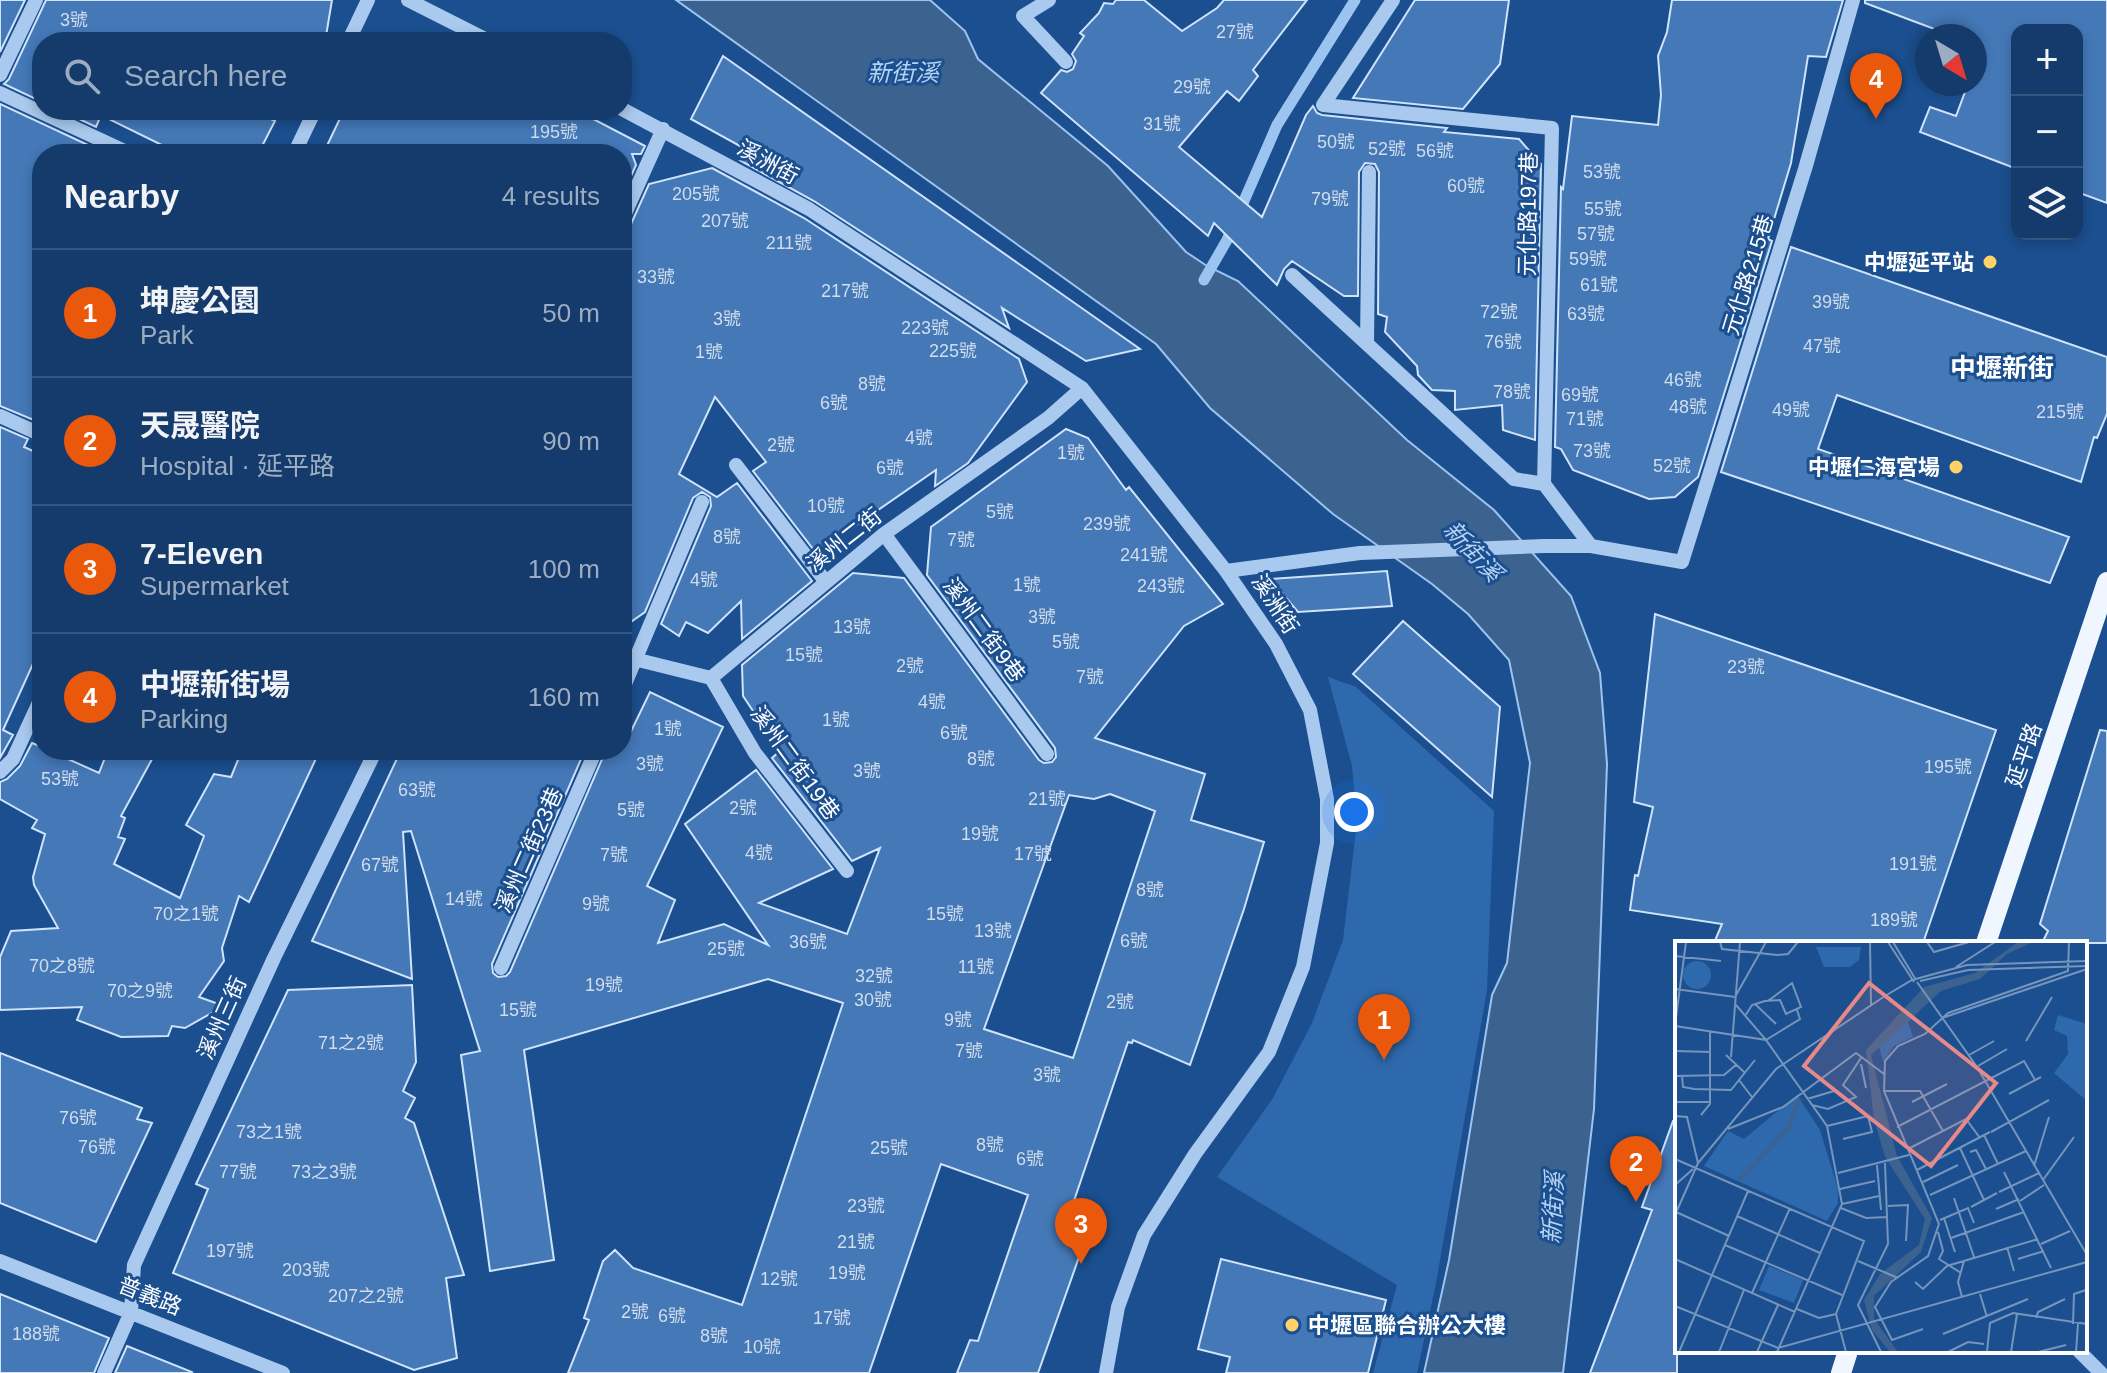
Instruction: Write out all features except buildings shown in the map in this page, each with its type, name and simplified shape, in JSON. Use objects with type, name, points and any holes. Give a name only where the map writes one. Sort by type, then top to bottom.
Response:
[{"type":"main road","name":"延平路","points":[[1987,941],[2107,582]]},
{"type":"main road","points":[[1841,1373],[1847,1353]]},
{"type":"street","points":[[0,75],[36,0]]},
{"type":"street","points":[[353,32],[368,0]]},
{"type":"street","points":[[408,0],[471,32]]},
{"type":"street","points":[[1049,0],[1023,16],[1066,62]]},
{"type":"street","name":"元化路197巷","points":[[1393,0],[1323,105],[1552,128],[1544,484]]},
{"type":"street","name":"元化路215巷","points":[[1591,546],[1682,562],[1805,169],[1853,0]]},
{"type":"street","points":[[0,93],[32,108]]},
{"type":"street","name":"溪洲街","points":[[632,114],[809,209],[1082,388],[1226,571],[1276,644],[1310,710],[1327,799],[1327,843],[1303,967],[1269,1052],[1195,1154],[1144,1235],[1118,1307],[1106,1373]]},
{"type":"street","points":[[58,120],[110,144]]},
{"type":"street","points":[[299,144],[310,120]]},
{"type":"street","points":[[632,198],[663,129]]},
{"type":"street","points":[[1367,344],[1369,172]]},
{"type":"street","points":[[1292,275],[1514,479],[1544,484],[1591,546]]},
{"type":"street","name":"溪州二街","points":[[711,678],[884,534],[1048,418],[1082,388]]},
{"type":"street","points":[[0,416],[32,430]]},
{"type":"street","points":[[736,465],[826,582]]},
{"type":"street","points":[[632,653],[702,502]]},
{"type":"street","name":"溪州二街9巷","points":[[884,534],[1047,754]]},
{"type":"street","points":[[1226,571],[1375,552],[1591,546]]},
{"type":"street","points":[[632,660],[711,678]]},
{"type":"street","name":"溪州二街19巷","points":[[711,678],[755,753],[847,871]]},
{"type":"street","points":[[0,772],[13,759],[32,718]]},
{"type":"street","name":"溪州三街","points":[[131,1312],[134,1265],[274,958],[371,760]]},
{"type":"street","name":"溪州二街23巷","points":[[501,968],[592,760]]},
{"type":"street","name":"普義路","points":[[0,1261],[283,1373]]},
{"type":"street","points":[[104,1373],[131,1312]]},
{"type":"street","points":[[2081,1353],[2101,1373]]},
{"type":"shaded area","points":[[1328,677],[1356,687],[1494,811],[1487,990],[1436,1283],[1417,1373],[1373,1373],[1397,1285],[1217,1177],[1273,1098],[1312,1023],[1343,940],[1357,822],[1352,766]]},
{"type":"water","name":"新街溪","points":[[676,0],[930,0],[965,31],[978,59],[1108,166],[1186,252],[1238,281],[1407,440],[1494,510],[1571,596],[1600,673],[1607,764],[1594,1109],[1563,1373],[1424,1373],[1449,1260],[1492,995],[1507,963],[1530,763],[1509,660],[1468,614],[1432,584],[1333,514],[1210,408],[1156,344]]},
{"type":"waterway","points":[[1204,280],[1227,240],[1277,125],[1355,0]]},
{"type":"place","name":"中壢新街場","points":[[1876,119]]},
{"type":"place","name":"中壢延平站","points":[[1990,262]]},
{"type":"place","name":"中壢仁海宮場","points":[[1956,467]]},
{"type":"place","name":"坤慶公園","points":[[1384,1060]]},
{"type":"place","name":"天晟醫院","points":[[1636,1202]]},
{"type":"place","name":"7-Eleven","points":[[1081,1264]]},
{"type":"place","name":"中壢區聯合辦公大樓","points":[[1292,1325]]},
{"type":"district","name":"中壢新街","points":[[2002,368]]}]
